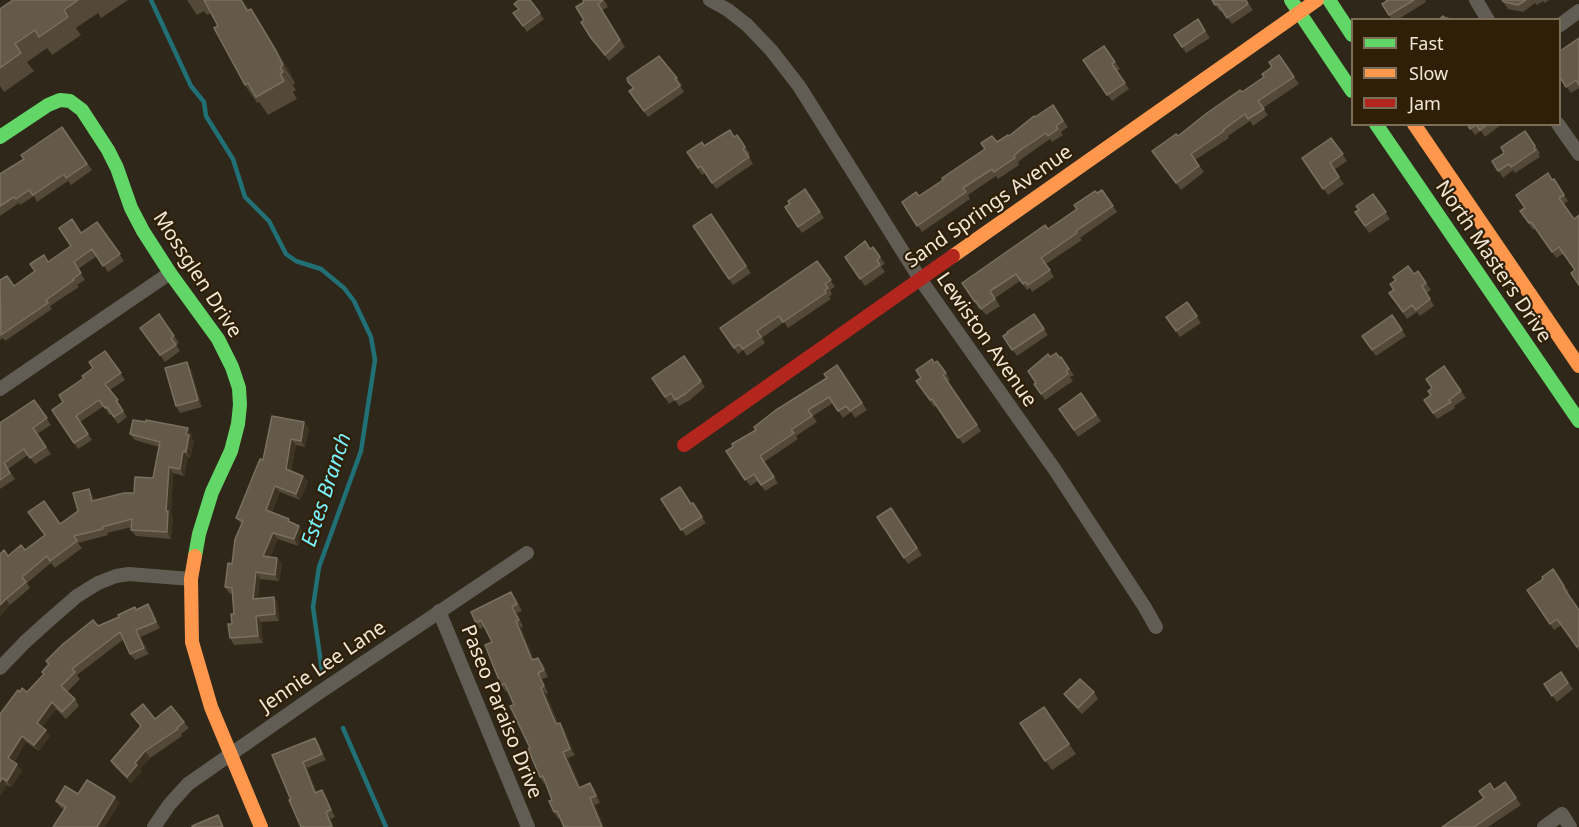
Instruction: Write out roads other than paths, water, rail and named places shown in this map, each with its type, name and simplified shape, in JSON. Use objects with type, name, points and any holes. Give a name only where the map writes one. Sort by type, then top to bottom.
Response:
[{"type":"street","name":"Lewiston Avenue","points":[[710,0],[747,25],[771,50],[799,86],[920,279],[1055,470],[1156,627]]},
{"type":"street","points":[[1291,0],[1351,88]]},
{"type":"street","name":"Sand Springs Avenue","points":[[684,445],[1317,0]]},
{"type":"street","points":[[1329,0],[1351,31]]},
{"type":"street","points":[[1476,0],[1487,18]]},
{"type":"street","points":[[1561,24],[1579,11]]},
{"type":"street","name":"Mossglen Drive","points":[[0,138],[48,105],[60,100],[70,102],[82,110],[108,150],[131,208],[143,231],[218,339],[232,368],[239,388],[238,424],[231,451],[212,492],[199,534],[191,579],[192,642],[211,707],[261,827]]},
{"type":"street","name":"North Masters Drive","points":[[1378,126],[1531,324],[1579,366]]},
{"type":"street","name":"North Masters Drive","points":[[1415,126],[1531,324],[1579,422]]},
{"type":"street","points":[[1559,126],[1579,154]]},
{"type":"street","points":[[0,388],[170,273]]},
{"type":"street","name":"Jennie Lee Lane","points":[[153,827],[188,783],[527,553]]},
{"type":"street","points":[[0,668],[25,642],[77,596],[98,583],[129,574],[191,579]]},
{"type":"street","name":"Paseo Paraiso Drive","points":[[439,611],[528,827]]},
{"type":"street","points":[[1544,827],[1562,814],[1570,827]]},
{"type":"waterway","name":"Estes Branch","points":[[151,0],[191,86],[204,102],[206,116],[233,159],[245,197],[269,221],[286,254],[296,261],[321,269],[344,288],[354,301],[371,337],[375,360],[361,451],[319,567],[313,607],[322,671]]},
{"type":"waterway","name":"Estes Branch","points":[[343,728],[386,827]]}]
